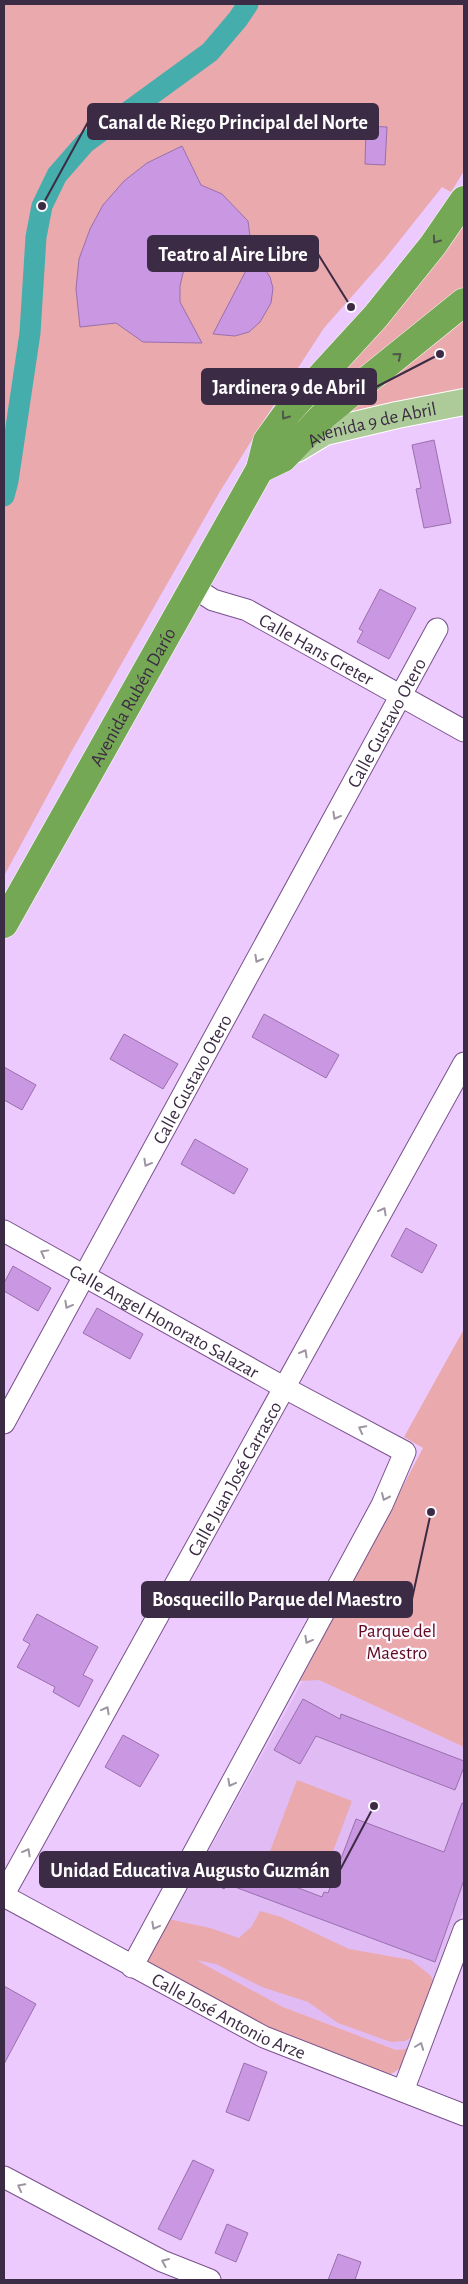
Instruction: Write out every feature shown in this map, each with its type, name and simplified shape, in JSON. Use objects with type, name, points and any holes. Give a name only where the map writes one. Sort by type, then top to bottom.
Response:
[{"type":"highway","name":"Avenida Rubén Darío","points":[[271,463],[267,441],[288,412],[376,316],[433,245],[464,200]]},
{"type":"highway","name":"Avenida Rubén Darío","points":[[4,924],[193,588],[271,463],[324,415],[464,302]]},
{"type":"main road","name":"Avenida 9 de Abril","points":[[271,463],[325,432],[464,402]]},
{"type":"street","name":"Calle Hans Greter","points":[[193,588],[213,600],[247,610],[464,731]]},
{"type":"street","name":"Calle Gustavo Otero","points":[[4,1423],[402,696],[437,628]]},
{"type":"street","name":"Calle Juan José Carrasco","points":[[4,1895],[464,1063]]},
{"type":"street","name":"Calle Angel Honorato Salazar","points":[[4,1231],[285,1388],[405,1452],[382,1505],[132,1967]]},
{"type":"street","name":"Calle José Antonio Arze","points":[[4,1895],[132,1967],[264,2037],[464,2115]]},
{"type":"street","points":[[403,2091],[464,1930]]},
{"type":"street","points":[[4,2177],[162,2261],[210,2280]]},
{"type":"shaded area","points":[[311,1679],[319,1680],[464,1747],[464,1908],[414,2044],[405,2049],[396,2050],[283,2007],[168,1946],[164,1932],[302,1682]]},
{"type":"green space","points":[[4,4],[464,4],[464,171],[451,192],[442,187],[384,260],[324,328],[219,493],[70,754],[4,876]]},
{"type":"green space","points":[[464,225],[464,289],[282,438],[429,271]]},
{"type":"green space","points":[[464,315],[464,393],[342,419],[341,414]]},
{"type":"green space","name":"Parque del Maestro","points":[[464,1329],[464,1747],[319,1680],[300,1681],[423,1448],[404,1437]]},
{"type":"green space","points":[[297,1780],[352,1801],[324,1875],[269,1854]]},
{"type":"green space","points":[[260,1911],[281,1917],[349,1949],[411,1960],[430,1975],[444,1999],[432,2026],[405,2041],[391,2042],[338,2023],[308,2002],[262,1987],[216,1964],[196,1960],[283,2007],[396,2050],[405,2049],[414,2044],[399,2069],[383,2076],[279,2037],[149,1967],[146,1959],[154,1916],[210,1928],[239,1938],[252,1926]]},
{"type":"building","points":[[366,126],[387,127],[385,165],[365,164]]},
{"type":"building","points":[[182,146],[201,185],[222,194],[248,221],[251,244],[228,242],[213,244],[199,253],[183,273],[180,286],[180,302],[202,343],[143,342],[116,323],[80,327],[76,289],[79,259],[90,229],[103,205],[124,181],[147,163]]},
{"type":"building","points":[[252,259],[264,268],[270,277],[273,288],[271,303],[260,322],[249,332],[235,336],[213,334]]},
{"type":"building","points":[[434,440],[451,523],[424,528],[416,489],[421,488],[412,445]]},
{"type":"building","points":[[380,589],[416,608],[389,659],[357,642],[363,631],[359,629]]},
{"type":"building","points":[[264,1014],[339,1055],[326,1078],[252,1037]]},
{"type":"building","points":[[124,1034],[178,1064],[163,1089],[110,1059]]},
{"type":"building","points":[[4,1067],[36,1085],[22,1110],[4,1100]]},
{"type":"building","points":[[195,1139],[248,1169],[234,1194],[181,1164]]},
{"type":"building","points":[[406,1228],[437,1245],[422,1273],[391,1256]]},
{"type":"building","points":[[13,1266],[51,1288],[38,1311],[4,1291],[4,1283]]},
{"type":"building","points":[[97,1308],[143,1334],[130,1359],[83,1333]]},
{"type":"building","points":[[37,1614],[98,1647],[83,1675],[93,1680],[79,1707],[53,1692],[55,1687],[17,1667],[30,1644],[23,1640]]},
{"type":"building","points":[[303,1699],[340,1719],[341,1714],[464,1761],[464,1767],[455,1790],[316,1736],[300,1764],[274,1750]]},
{"type":"building","points":[[123,1735],[159,1755],[140,1787],[105,1767]]},
{"type":"building","points":[[462,1803],[464,1804],[464,1880],[435,1962],[227,1884],[224,1889],[205,1878],[216,1858],[251,1878],[254,1871],[322,1897],[324,1892],[328,1893],[356,1819],[444,1852]]},
{"type":"building","points":[[4,1986],[36,2004],[4,2064]]},
{"type":"building","points":[[244,2063],[267,2072],[249,2121],[226,2112]]},
{"type":"building","points":[[193,2160],[214,2170],[181,2240],[158,2229]]},
{"type":"building","points":[[227,2224],[248,2233],[236,2262],[215,2253]]},
{"type":"building","points":[[338,2254],[361,2262],[355,2280],[328,2280]]},
{"type":"waterway","points":[[4,496],[8,481],[30,333],[36,237],[42,206],[57,175],[85,143],[210,52],[248,4]]},
{"type":"place","name":"Canal de Riego Principal del Norte","points":[[42,206]]},
{"type":"place","name":"Teatro al Aire Libre","points":[[351,307]]},
{"type":"place","name":"Jardinera 9 de Abril","points":[[440,354]]},
{"type":"place","name":"Bosquecillo Parque del Maestro","points":[[431,1512]]},
{"type":"place","name":"Unidad Educativa Augusto Guzmán","points":[[374,1806]]}]
